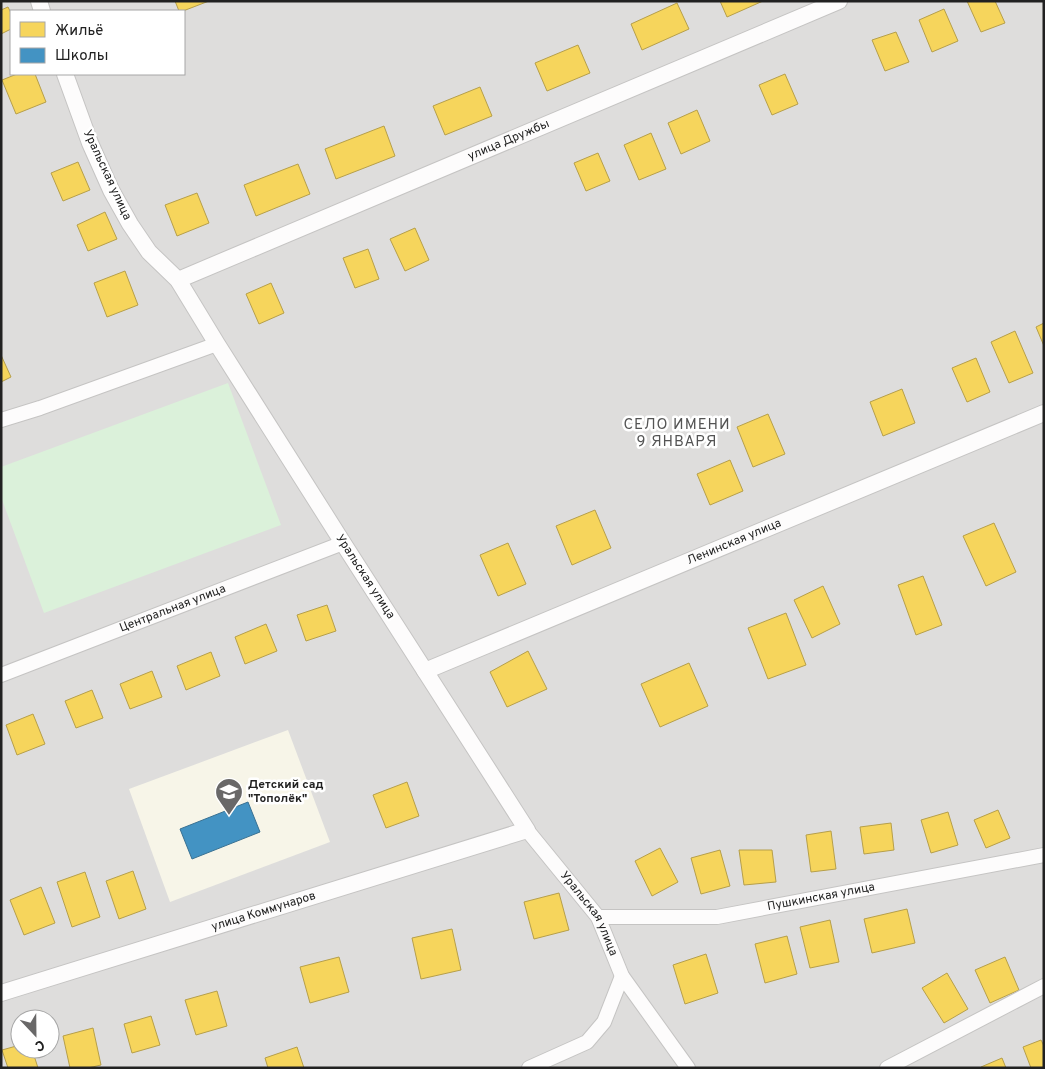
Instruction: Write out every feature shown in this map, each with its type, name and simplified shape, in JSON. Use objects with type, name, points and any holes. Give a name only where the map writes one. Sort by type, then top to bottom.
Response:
[{"type":"street","name":"улица Дружбы","points":[[178,280],[838,1]]},
{"type":"street","name":"Уральская улица","points":[[65,75],[90,144],[111,190],[130,224],[149,252],[178,280],[343,543],[527,830],[598,917],[622,976],[688,1068]]},
{"type":"street","points":[[1,420],[40,408],[217,344]]},
{"type":"street","name":"Ленинская улица","points":[[425,671],[1044,413]]},
{"type":"street","name":"Центральная улица","points":[[1,675],[343,543]]},
{"type":"street","name":"улица Коммунаров","points":[[1,993],[527,830]]},
{"type":"street","name":"Пушкинская улица","points":[[598,917],[717,917],[1044,855]]},
{"type":"street","points":[[528,1068],[587,1042],[604,1022],[622,976]]},
{"type":"street","points":[[887,1068],[1044,986]]},
{"type":"shaded area","points":[[1,1],[1044,1],[1044,1068],[1,1068]]},
{"type":"shaded area","name":"Детский сад \"Тополёк\"","points":[[288,730],[330,842],[170,902],[129,789]]},
{"type":"green space","points":[[228,383],[281,525],[44,613],[1,497],[1,467]]},
{"type":"building: Жильё","points":[[175,1],[209,1],[185,10],[179,10]]},
{"type":"building: Жильё","points":[[720,1],[763,1],[727,17]]},
{"type":"building: Жильё","points":[[967,1],[995,1],[1005,23],[981,32]]},
{"type":"building: Жильё","points":[[677,3],[689,29],[642,50],[631,24]]},
{"type":"building: Жильё","points":[[8,7],[10,11],[10,30],[1,34],[1,10]]},
{"type":"building: Жильё","points":[[944,9],[958,41],[932,52],[919,20]]},
{"type":"building: Жильё","points":[[896,32],[909,62],[885,71],[872,40]]},
{"type":"building: Жильё","points":[[578,45],[590,73],[547,91],[535,63]]},
{"type":"building: Жильё","points":[[785,74],[798,104],[772,115],[759,85]]},
{"type":"building: Жильё","points":[[14,75],[35,75],[46,102],[16,114],[2,80]]},
{"type":"building: Жильё","points":[[480,87],[492,116],[445,135],[433,106]]},
{"type":"building: Жильё","points":[[697,110],[710,141],[681,154],[668,123]]},
{"type":"building: Жильё","points":[[384,126],[395,156],[336,179],[325,149]]},
{"type":"building: Жильё","points":[[651,133],[666,169],[639,180],[624,145]]},
{"type":"building: Жильё","points":[[598,153],[610,181],[586,191],[574,163]]},
{"type":"building: Жильё","points":[[78,162],[90,190],[63,201],[51,173]]},
{"type":"building: Жильё","points":[[298,164],[310,194],[256,216],[244,185]]},
{"type":"building: Жильё","points":[[197,193],[209,223],[177,236],[165,205]]},
{"type":"building: Жильё","points":[[105,212],[117,239],[88,251],[77,225]]},
{"type":"building: Жильё","points":[[415,228],[429,260],[405,271],[390,239]]},
{"type":"building: Жильё","points":[[368,249],[379,279],[355,288],[343,258]]},
{"type":"building: Жильё","points":[[125,271],[138,305],[107,317],[94,283]]},
{"type":"building: Жильё","points":[[271,283],[284,313],[259,324],[246,294]]},
{"type":"building: Жильё","points":[[1044,323],[1044,346],[1036,327]]},
{"type":"building: Жильё","points":[[1015,331],[1033,373],[1009,383],[991,342]]},
{"type":"building: Жильё","points":[[1,355],[11,377],[1,382]]},
{"type":"building: Жильё","points":[[976,358],[990,392],[967,402],[952,368]]},
{"type":"building: Жильё","points":[[902,389],[915,423],[883,436],[870,402]]},
{"type":"building: Жильё","points":[[768,414],[785,454],[753,467],[737,427]]},
{"type":"building: Жильё","points":[[730,460],[743,491],[710,505],[697,474]]},
{"type":"building: Жильё","points":[[595,510],[611,548],[572,565],[556,526]]},
{"type":"building: Жильё","points":[[994,523],[1016,572],[986,586],[963,536]]},
{"type":"building: Жильё","points":[[508,543],[526,584],[498,596],[480,555]]},
{"type":"building: Жильё","points":[[923,576],[942,625],[916,635],[898,585]]},
{"type":"building: Жильё","points":[[823,586],[840,624],[812,638],[794,600]]},
{"type":"building: Жильё","points":[[327,605],[336,631],[306,641],[297,615]]},
{"type":"building: Жильё","points":[[786,613],[806,665],[768,679],[748,628]]},
{"type":"building: Жильё","points":[[266,624],[277,651],[245,664],[235,637]]},
{"type":"building: Жильё","points":[[528,651],[547,689],[507,707],[490,672]]},
{"type":"building: Жильё","points":[[211,652],[220,676],[186,690],[177,666]]},
{"type":"building: Жильё","points":[[689,663],[708,706],[660,727],[641,684]]},
{"type":"building: Жильё","points":[[152,671],[162,697],[130,709],[120,684]]},
{"type":"building: Жильё","points":[[92,690],[103,718],[76,728],[65,701]]},
{"type":"building: Жильё","points":[[33,714],[45,744],[17,755],[6,725]]},
{"type":"building: Жильё","points":[[407,782],[419,816],[386,828],[373,795]]},
{"type":"building: Жильё","points":[[998,810],[1010,838],[986,848],[974,820]]},
{"type":"building: Жильё","points":[[948,812],[958,845],[931,853],[921,820]]},
{"type":"building: Жильё","points":[[891,823],[894,850],[864,854],[860,827]]},
{"type":"building: Жильё","points":[[831,831],[836,869],[811,872],[806,835]]},
{"type":"building: Жильё","points":[[660,848],[678,882],[652,896],[635,861]]},
{"type":"building: Жильё","points":[[720,850],[730,886],[701,894],[691,858]]},
{"type":"building: Жильё","points":[[739,850],[772,850],[776,882],[744,885]]},
{"type":"building: Жильё","points":[[133,871],[146,909],[119,919],[106,881]]},
{"type":"building: Жильё","points":[[85,872],[100,917],[72,927],[57,882]]},
{"type":"building: Жильё","points":[[41,887],[55,923],[24,935],[10,900]]},
{"type":"building: Жильё","points":[[559,893],[569,930],[534,939],[524,902]]},
{"type":"building: Жильё","points":[[907,909],[915,943],[872,953],[864,919]]},
{"type":"building: Жильё","points":[[830,920],[839,962],[810,968],[800,927]]},
{"type":"building: Жильё","points":[[452,929],[461,970],[421,979],[412,938]]},
{"type":"building: Жильё","points":[[787,936],[797,974],[765,983],[755,944]]},
{"type":"building: Жильё","points":[[706,954],[718,993],[685,1004],[673,965]]},
{"type":"building: Жильё","points":[[339,957],[349,992],[310,1003],[300,967]]},
{"type":"building: Жильё","points":[[1005,957],[1019,990],[990,1003],[975,970]]},
{"type":"building: Жильё","points":[[947,973],[968,1009],[944,1023],[922,988]]},
{"type":"building: Жильё","points":[[217,991],[227,1026],[196,1035],[185,1000]]},
{"type":"building: Жильё","points":[[151,1016],[160,1045],[132,1053],[124,1024]]},
{"type":"building: Жильё","points":[[93,1028],[101,1065],[88,1068],[70,1068],[63,1036]]},
{"type":"building: Жильё","points":[[1041,1040],[1044,1046],[1044,1068],[1031,1068],[1023,1047]]},
{"type":"building: Жильё","points":[[297,1047],[304,1068],[268,1068],[265,1058]]},
{"type":"building: Жильё","points":[[10,1048],[10,1059],[35,1059],[38,1068],[8,1068],[2,1050]]},
{"type":"building: Жильё","points":[[1002,1058],[1006,1068],[981,1067]]},
{"type":"building: Школы","points":[[248,802],[260,832],[192,859],[180,829]]},
{"type":"place","name":"Детский сад \"Тополёк\"","points":[[229,816]]},
{"type":"district","name":"СЕЛО ИМЕНИ 9 ЯНВАРЯ","points":[[677,434]]}]
